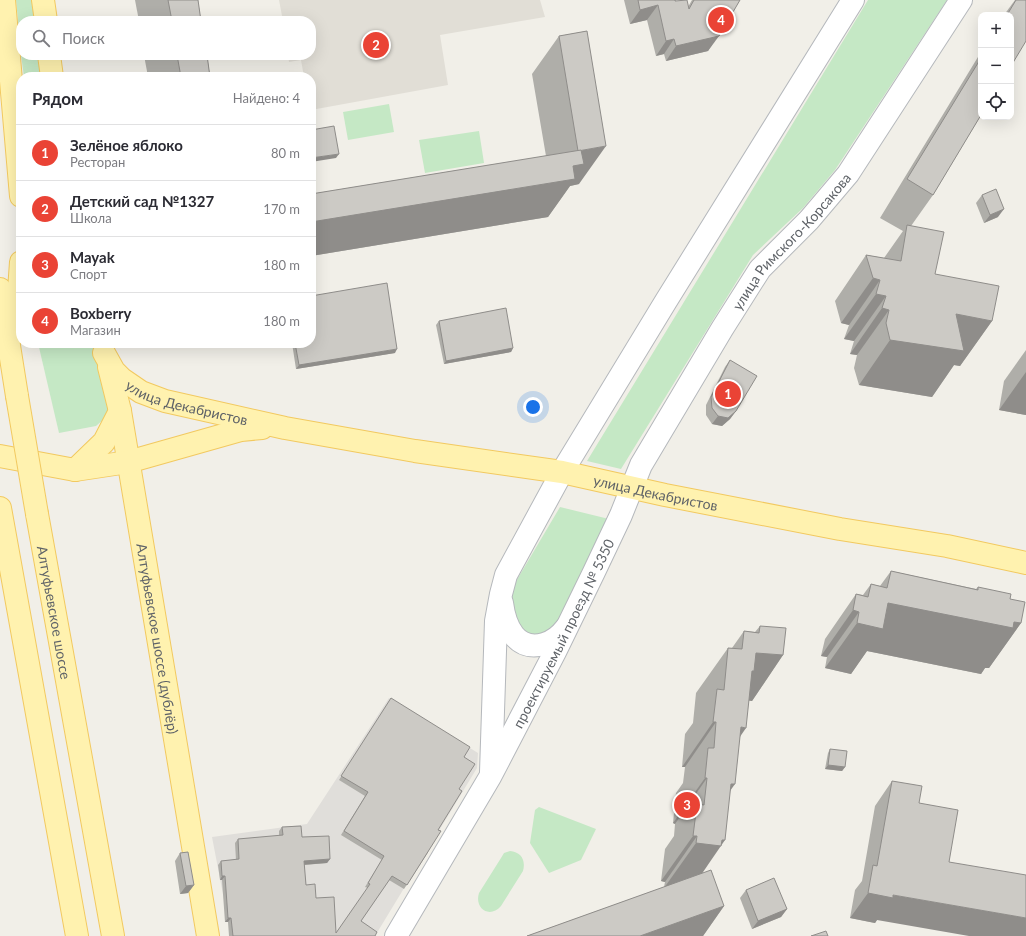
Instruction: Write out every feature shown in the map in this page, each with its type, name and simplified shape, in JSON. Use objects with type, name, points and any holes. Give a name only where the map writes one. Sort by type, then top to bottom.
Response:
[{"type":"main road","points":[[4,0],[16,138]]},
{"type":"main road","points":[[43,0],[45,16]]},
{"type":"main road","points":[[50,60],[51,72]]},
{"type":"main road","name":"Алтуфьевское шоссе","points":[[0,289],[37,514],[113,936]]},
{"type":"main road","points":[[13,370],[16,330]]},
{"type":"main road","name":"улица Декабристов","points":[[103,348],[112,367],[122,379],[140,392],[165,401],[285,428],[415,451],[562,472],[632,488],[840,529],[947,546],[1026,563]]},
{"type":"main road","name":"Алтуфьевское шоссе (дублёр)","points":[[103,348],[120,411],[208,936]]},
{"type":"main road","points":[[75,470],[104,442],[120,411]]},
{"type":"main road","name":"улица Декабристов","points":[[0,456],[75,470],[128,462],[240,430],[263,427],[285,428]]},
{"type":"main road","points":[[0,508],[77,936]]},
{"type":"street","points":[[562,472],[666,301],[853,0]]},
{"type":"street","name":"улица Римского-Корсакова","points":[[632,488],[641,465],[722,329],[760,269],[809,220],[848,174],[961,0]]},
{"type":"street","name":"проектируемый проезд № 5350","points":[[490,777],[496,621],[501,594],[506,575],[562,472]]},
{"type":"street","name":"проектируемый проезд № 5350","points":[[396,936],[490,777],[569,625],[621,515],[632,488]]},
{"type":"street","points":[[501,594],[504,615],[509,628],[517,639],[525,644],[536,646],[548,643],[559,637],[569,625]]},
{"type":"shaded area","points":[[279,0],[540,0],[545,17],[440,35],[448,85],[316,109],[316,72],[303,72],[301,60],[316,60],[316,16],[282,16]]},
{"type":"shaded area","points":[[289,60],[301,60],[289,62]]},
{"type":"shaded area","points":[[389,698],[478,753],[477,768],[375,936],[231,936],[212,837],[307,824]]},
{"type":"green space","points":[[16,0],[35,0],[37,16],[18,16]]},
{"type":"green space","points":[[868,0],[947,0],[835,170],[803,208],[753,255],[621,469],[587,461]]},
{"type":"green space","points":[[22,60],[41,60],[42,72],[23,72]]},
{"type":"green space","points":[[389,104],[394,132],[348,140],[343,112]]},
{"type":"green space","points":[[479,131],[484,163],[425,173],[419,140]]},
{"type":"green space","points":[[39,348],[94,348],[105,384],[108,409],[105,418],[96,426],[59,433]]},
{"type":"green space","points":[[560,507],[609,519],[551,637],[523,636],[509,605],[515,583]]},
{"type":"green space","points":[[539,807],[596,829],[581,860],[549,873],[530,843],[535,810]]},
{"type":"green space","points":[[510,851],[517,853],[522,857],[524,863],[523,871],[501,906],[497,910],[488,912],[481,908],[479,904],[479,893],[504,853]]},
{"type":"building","points":[[168,0],[198,0],[200,16],[171,16]]},
{"type":"building","points":[[638,0],[687,0],[689,9],[694,0],[740,0],[719,36],[676,46],[674,39],[666,41],[658,5],[640,10]]},
{"type":"building","points":[[1016,0],[1026,0],[1026,41],[1014,61],[1014,12],[1009,12]]},
{"type":"building","points":[[587,31],[606,146],[578,151],[559,36]]},
{"type":"building","points":[[178,60],[208,60],[209,72],[180,72]]},
{"type":"building","points":[[978,63],[978,120],[933,195],[907,179]]},
{"type":"building","points":[[334,126],[339,154],[316,157],[316,129]]},
{"type":"building","points":[[581,150],[584,164],[573,166],[575,179],[316,221],[316,193]]},
{"type":"building","points":[[996,189],[1004,209],[990,215],[982,195]]},
{"type":"building","points":[[907,225],[944,232],[935,274],[999,286],[992,321],[956,314],[964,351],[890,340],[886,323],[889,310],[882,308],[886,296],[876,294],[880,280],[873,278],[866,255],[901,261]]},
{"type":"building","points":[[387,283],[397,349],[299,365],[296,348],[316,348],[316,295]]},
{"type":"building","points":[[506,308],[513,348],[446,361],[439,321]]},
{"type":"building","points":[[730,360],[757,376],[736,411],[728,418],[718,416],[712,408],[711,397]]},
{"type":"building","points":[[891,571],[978,590],[978,587],[1011,594],[1010,599],[1025,602],[1021,623],[1014,622],[1013,628],[888,603],[883,629],[857,623],[859,612],[853,610],[856,594],[868,597],[871,584],[887,588]]},
{"type":"building","points":[[760,626],[786,628],[783,655],[756,653],[754,671],[752,671],[746,728],[741,727],[735,784],[731,784],[725,840],[722,840],[721,846],[696,843],[697,836],[693,836],[697,804],[704,805],[708,748],[714,748],[716,722],[713,722],[717,689],[724,690],[728,648],[742,649],[744,631],[759,633]]},
{"type":"building","points":[[391,698],[470,747],[464,757],[475,764],[459,789],[462,791],[438,830],[441,831],[407,885],[392,876],[361,921],[377,932],[375,936],[233,936],[231,918],[228,918],[225,876],[222,876],[221,861],[239,859],[238,839],[283,835],[282,827],[301,826],[302,837],[329,836],[330,859],[304,861],[306,885],[315,884],[316,898],[334,897],[336,933],[370,884],[368,883],[384,856],[344,831],[368,792],[341,776]]},
{"type":"building","points":[[830,749],[847,751],[845,767],[828,765]]},
{"type":"building","points":[[892,781],[922,786],[919,803],[958,810],[949,862],[1026,875],[1026,918],[893,895],[893,898],[868,893],[873,865],[877,866]]},
{"type":"building","points":[[188,852],[194,885],[186,886],[180,853]]},
{"type":"building","points":[[711,870],[724,906],[640,936],[527,936]]},
{"type":"building","points":[[774,878],[787,909],[758,921],[746,890]]},
{"type":"building","points":[[826,931],[828,936],[811,936]]},
{"type":"place","name":"Boxberry","points":[[721,20]]},
{"type":"place","name":"Детский сад №1327","points":[[376,45]]},
{"type":"place","name":"Зелёное яблоко","points":[[728,394]]},
{"type":"place","name":"Mayak","points":[[687,805]]}]
